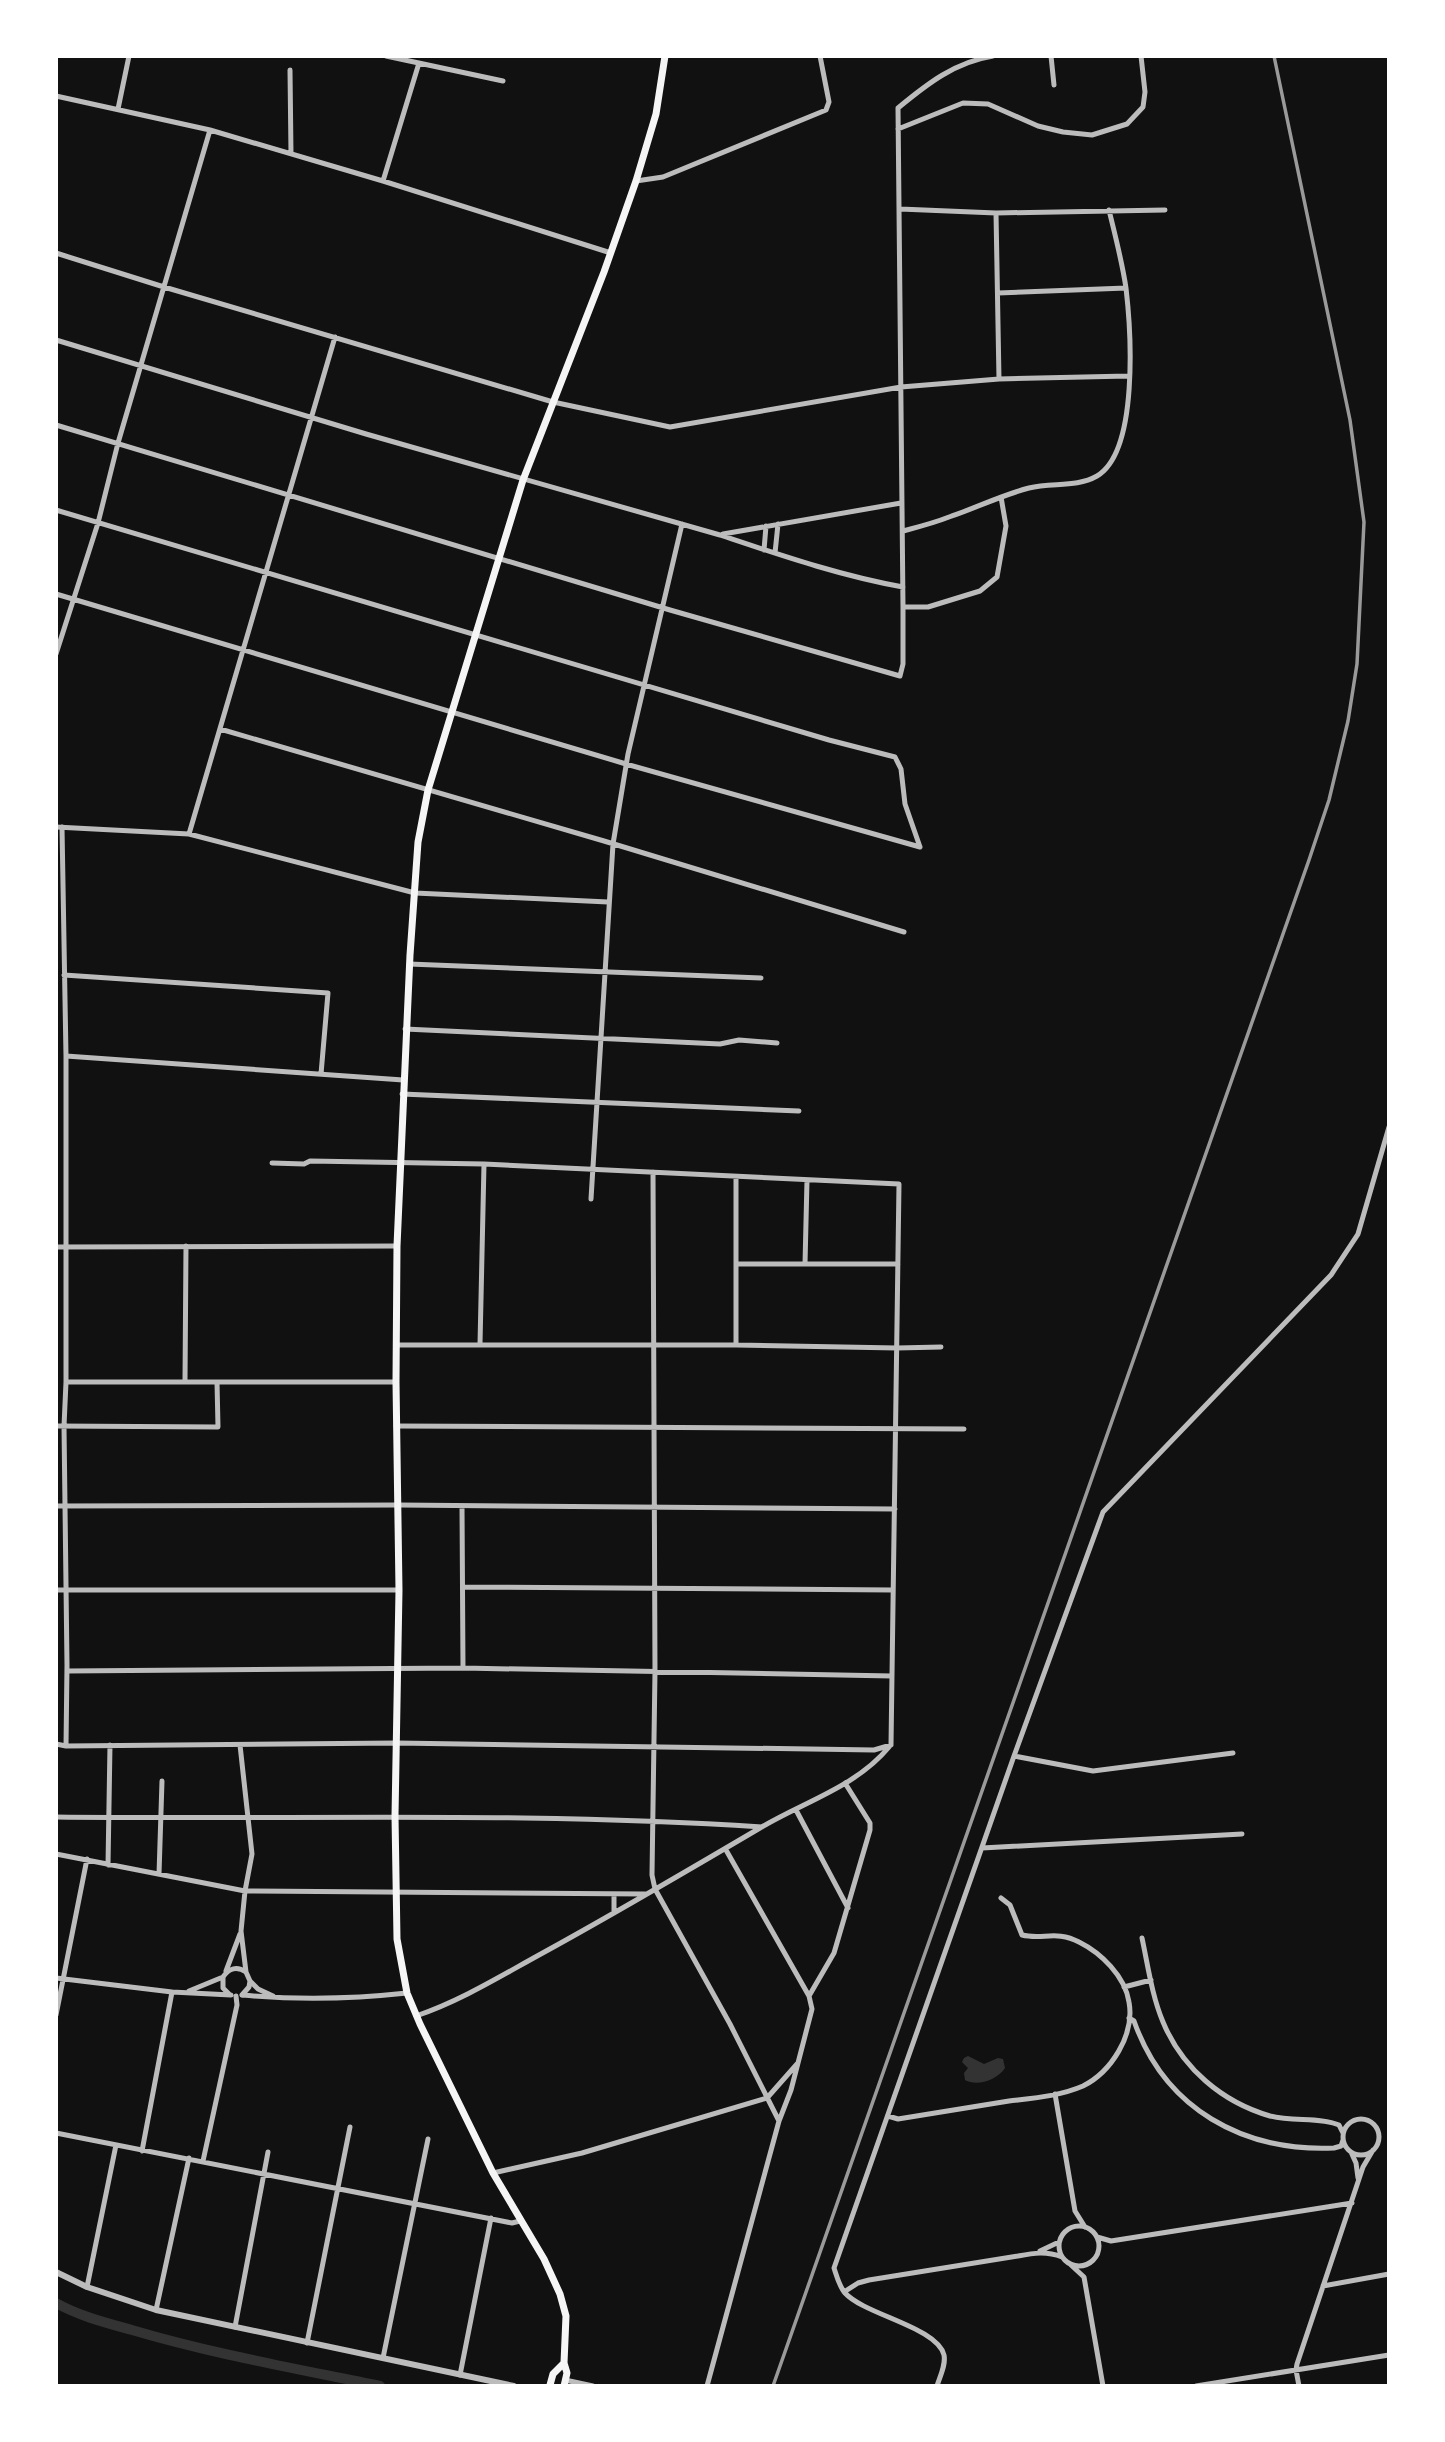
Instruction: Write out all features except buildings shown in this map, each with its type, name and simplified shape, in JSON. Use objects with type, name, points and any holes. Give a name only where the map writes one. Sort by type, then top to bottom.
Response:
[{"type":"main road","points":[[549,2385],[564,2384],[567,2373],[564,2363],[566,2316],[560,2294],[544,2259],[494,2173],[416,2016],[407,1993],[397,1939],[395,1816],[399,1505],[396,1345],[405,1029],[418,842],[428,790],[523,480],[636,181],[656,114],[665,56]]},
{"type":"main road","points":[[549,2385],[553,2374],[564,2363]]},
{"type":"street","points":[[118,109],[129,56]]},
{"type":"street","points":[[386,56],[503,81]]},
{"type":"street","points":[[636,181],[663,177],[826,110],[829,102],[820,56]]},
{"type":"street","points":[[56,425],[900,676],[903,664],[903,531],[898,108],[929,83],[963,63],[993,56]]},
{"type":"street","points":[[1051,56],[1054,85]]},
{"type":"street","points":[[898,130],[963,103],[988,104],[1038,126],[1092,135],[1127,124],[1143,107],[1145,92],[1141,56]]},
{"type":"street","points":[[383,181],[418,63]]},
{"type":"street","points":[[290,70],[291,154]]},
{"type":"street","points":[[56,96],[210,130],[611,253]]},
{"type":"street","points":[[56,654],[97,523],[210,130]]},
{"type":"street","points":[[900,209],[996,213],[1165,210]]},
{"type":"street","points":[[903,531],[1032,487],[1082,483],[1099,475],[1112,461],[1121,443],[1126,422],[1131,341],[1126,288],[1109,209]]},
{"type":"street","points":[[996,213],[999,379]]},
{"type":"street","points":[[56,253],[553,402],[670,427],[901,387],[999,379],[1128,376]]},
{"type":"street","points":[[998,293],[1126,288]]},
{"type":"street","points":[[189,834],[335,337]]},
{"type":"street","points":[[56,340],[858,578],[903,587]]},
{"type":"street","points":[[903,607],[928,607],[980,592],[997,577],[1006,526],[1001,497]]},
{"type":"street","points":[[720,535],[901,503]]},
{"type":"street","points":[[56,510],[829,740],[895,757],[901,769],[905,804],[920,847],[626,764],[56,594]]},
{"type":"street","points":[[592,1199],[613,844],[626,764],[682,524]]},
{"type":"street","points":[[775,553],[778,524]]},
{"type":"street","points":[[764,550],[766,526]]},
{"type":"street","points":[[220,729],[904,932]]},
{"type":"street","points":[[66,1746],[66,1247],[63,1166],[66,1056],[59,827],[189,834],[415,893],[608,902]]},
{"type":"street","points":[[56,925],[64,925]]},
{"type":"street","points":[[409,964],[761,978]]},
{"type":"street","points":[[64,975],[328,993],[321,1074]]},
{"type":"street","points":[[56,1006],[65,1006]]},
{"type":"street","points":[[405,1029],[720,1044],[739,1040],[777,1044]]},
{"type":"street","points":[[66,1056],[403,1080]]},
{"type":"street","points":[[56,1087],[66,1087]]},
{"type":"street","points":[[402,1094],[799,1111]]},
{"type":"street","points":[[937,2386],[944,2363],[943,2352],[936,2343],[920,2332],[854,2301],[844,2292],[834,2268],[1014,1756],[1103,1512],[1331,1275],[1358,1234],[1389,1127]]},
{"type":"street","points":[[272,1163],[484,1164],[899,1184],[891,1745],[878,1760],[845,1783],[474,1990],[442,2007],[416,2016]]},
{"type":"street","points":[[480,1344],[484,1164]]},
{"type":"street","points":[[653,1172],[655,1671],[652,1875],[654,1889],[730,2024],[779,2121]]},
{"type":"street","points":[[736,1177],[736,1345]]},
{"type":"street","points":[[805,1264],[807,1180]]},
{"type":"street","points":[[185,1381],[186,1246]]},
{"type":"street","points":[[56,1247],[397,1246]]},
{"type":"street","points":[[737,1264],[898,1264]]},
{"type":"street","points":[[396,1345],[941,1347]]},
{"type":"street","points":[[66,1382],[396,1382]]},
{"type":"street","points":[[56,1426],[218,1427],[217,1382]]},
{"type":"street","points":[[396,1426],[964,1429]]},
{"type":"street","points":[[56,1506],[399,1505],[895,1509]]},
{"type":"street","points":[[462,1506],[463,1668]]},
{"type":"street","points":[[464,1587],[893,1590]]},
{"type":"street","points":[[56,1590],[399,1590]]},
{"type":"street","points":[[67,1671],[463,1668],[892,1676]]},
{"type":"street","points":[[56,1744],[397,1743],[874,1750],[891,1745]]},
{"type":"street","points":[[108,1865],[110,1745]]},
{"type":"street","points":[[240,1745],[252,1854],[241,1931],[246,1972],[250,1982],[275,1998]]},
{"type":"street","points":[[1014,1756],[1093,1771],[1233,1753]]},
{"type":"street","points":[[159,1874],[162,1781]]},
{"type":"street","points":[[809,1996],[834,1953],[870,1830],[870,1823],[845,1783]]},
{"type":"street","points":[[796,1810],[848,1908]]},
{"type":"street","points":[[56,1817],[395,1816],[654,1820],[762,1827]]},
{"type":"street","points":[[982,1847],[1242,1834]]},
{"type":"street","points":[[707,2386],[812,2009],[809,1996],[726,1850]]},
{"type":"street","points":[[56,1854],[245,1891],[645,1894]]},
{"type":"street","points":[[56,2015],[59,1978],[87,1859]]},
{"type":"street","points":[[614,1894],[614,1913]]},
{"type":"street","points":[[888,2116],[898,2119],[1055,2094],[1082,2086],[1103,2073],[1121,2047],[1129,2018],[1129,2002],[1125,1987],[1106,1961],[1077,1940],[1046,1934],[1022,1936],[1010,1905],[1002,1898]]},
{"type":"street","points":[[236,1995],[223,1987],[241,1931]]},
{"type":"street","points":[[1129,2018],[1134,2021],[1160,2071],[1174,2089],[1221,2125],[1246,2137],[1281,2146],[1341,2146],[1343,2133],[1339,2125],[1327,2121],[1290,2120],[1243,2106],[1211,2086],[1188,2063],[1170,2037],[1157,2006],[1142,1938]]},
{"type":"street","points":[[186,1992],[236,1968],[246,1972]]},
{"type":"street","points":[[59,1978],[172,1992],[275,1998],[372,1997],[407,1993]]},
{"type":"street","points":[[1125,1987],[1151,1980]]},
{"type":"street","points":[[236,1995],[249,1987],[250,1982]]},
{"type":"street","points":[[142,2151],[172,1992]]},
{"type":"street","points":[[203,2161],[237,2005],[236,1995]]},
{"type":"street","points":[[494,2173],[582,2153],[767,2098],[798,2063]]},
{"type":"street","points":[[1055,2094],[1075,2211],[1084,2227],[1097,2237],[1111,2241],[1352,2203]]},
{"type":"street","points":[[1299,2386],[1296,2370],[1323,2286],[1358,2181],[1380,2135],[1371,2121],[1360,2118],[1349,2123],[1343,2133]]},
{"type":"street","points":[[307,2343],[350,2127]]},
{"type":"street","points":[[56,2133],[512,2223],[520,2221]]},
{"type":"street","points":[[383,2358],[428,2139]]},
{"type":"street","points":[[1343,2140],[1356,2163],[1358,2181]]},
{"type":"street","points":[[87,2287],[116,2145]]},
{"type":"street","points":[[1351,2152],[1362,2155],[1373,2151]]},
{"type":"street","points":[[235,2327],[268,2152]]},
{"type":"street","points":[[156,2310],[189,2158]]},
{"type":"street","points":[[1062,2257],[1059,2242],[1061,2236],[1071,2227],[1075,2211]]},
{"type":"street","points":[[460,2375],[491,2218]]},
{"type":"street","points":[[1071,2227],[1084,2227]]},
{"type":"street","points":[[1097,2237],[1098,2251]]},
{"type":"street","points":[[1086,2288],[1090,2263],[1098,2251],[1111,2241]]},
{"type":"street","points":[[1037,2253],[1059,2242]]},
{"type":"street","points":[[844,2292],[869,2280],[1051,2253],[1062,2257],[1084,2277],[1103,2386]]},
{"type":"street","points":[[1071,2265],[1090,2263]]},
{"type":"street","points":[[56,2272],[87,2287],[156,2310],[514,2386]]},
{"type":"street","points":[[1323,2286],[1389,2274]]},
{"type":"street","points":[[1196,2386],[1389,2355]]},
{"type":"street","points":[[564,2384],[593,2386]]},
{"type":"shaded area","points":[[968,2056],[984,2064],[998,2058],[1003,2059],[1005,2068],[986,2081],[970,2082],[965,2080],[964,2073],[968,2068],[962,2062]]},
{"type":"waterway","points":[[56,2303],[93,2319],[163,2339],[380,2386]]},
{"type":"railway","points":[[773,2386],[1309,860],[1329,800],[1348,721],[1357,664],[1364,522],[1350,420],[1274,56]]}]
